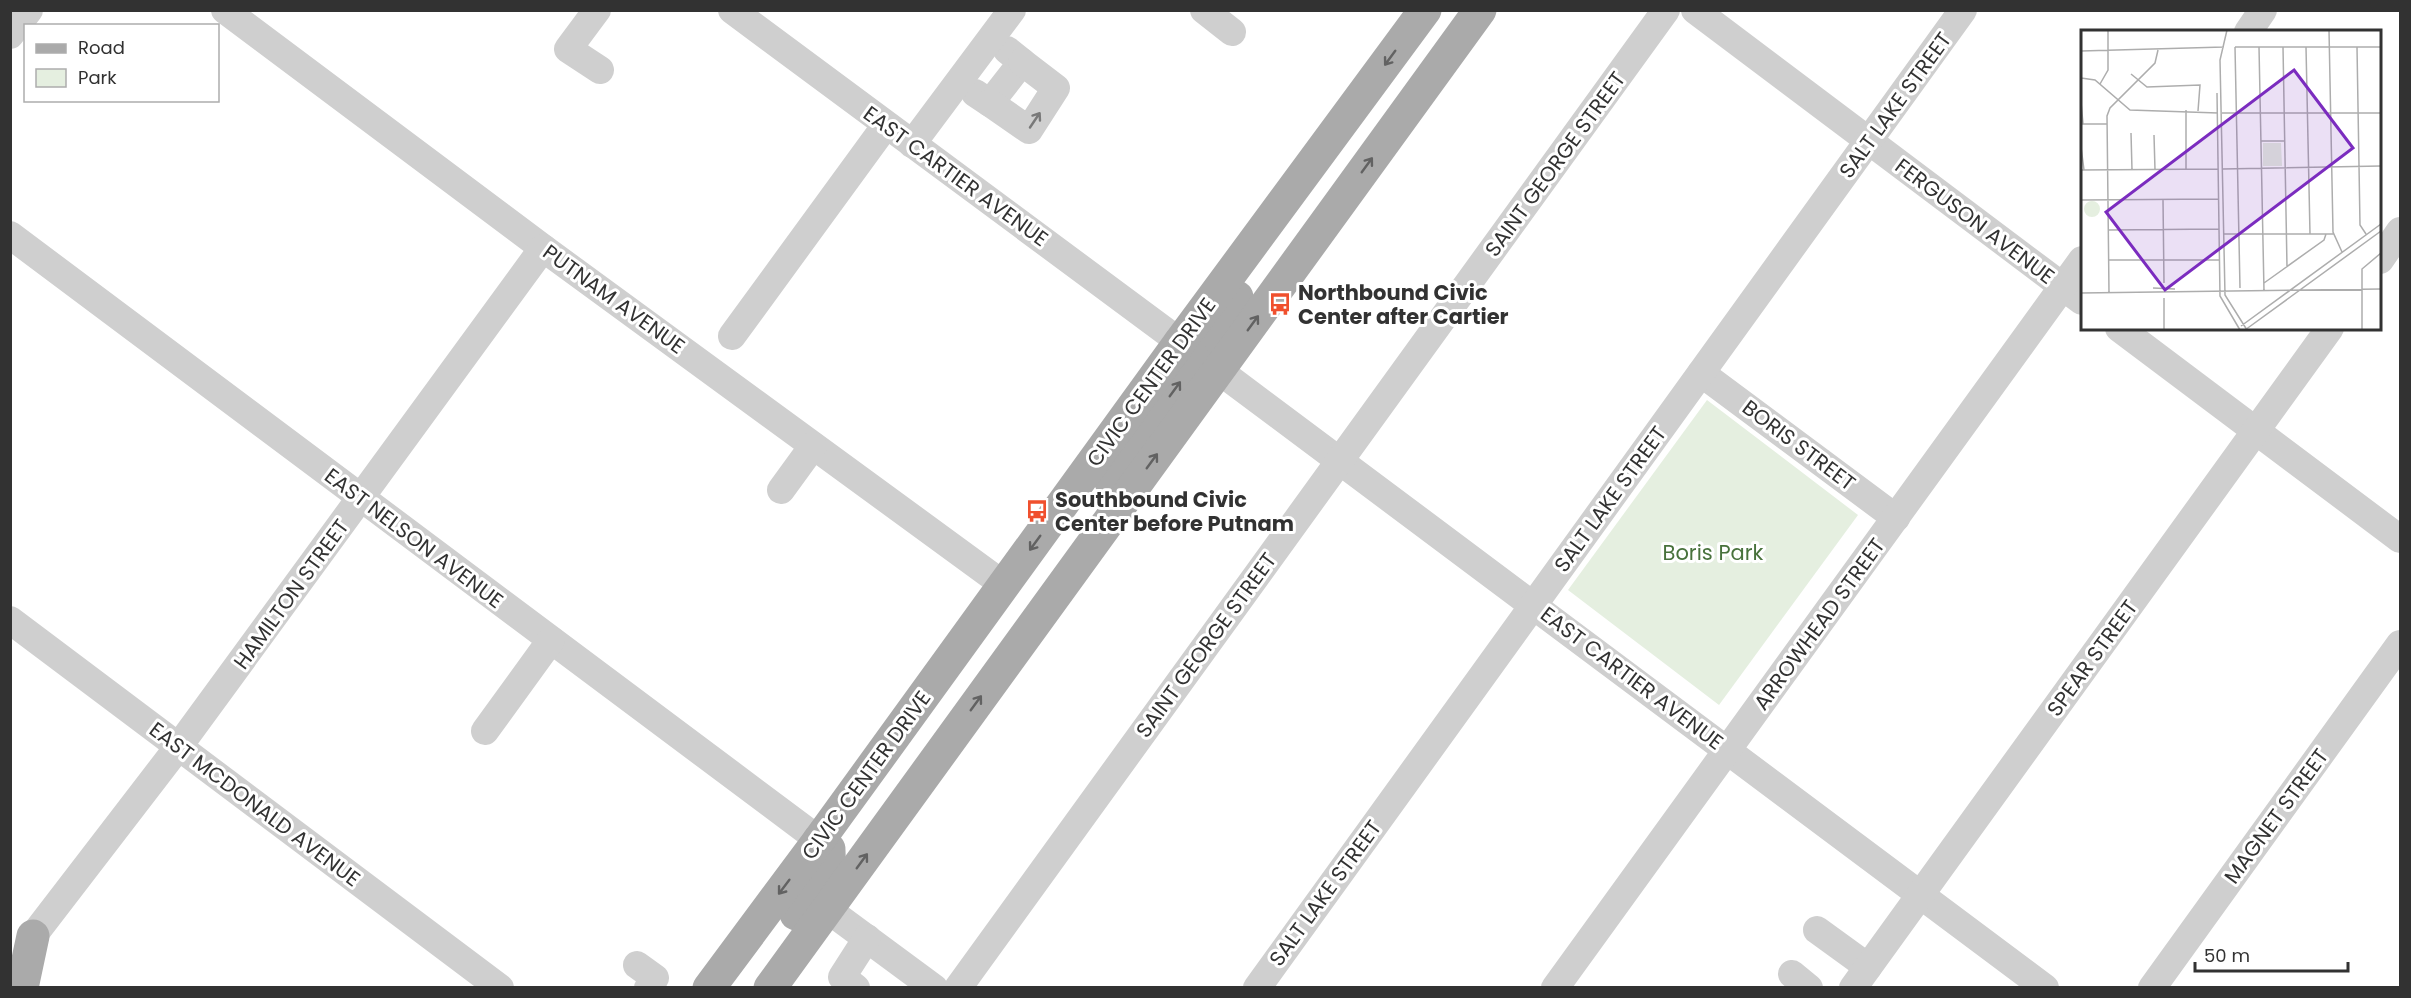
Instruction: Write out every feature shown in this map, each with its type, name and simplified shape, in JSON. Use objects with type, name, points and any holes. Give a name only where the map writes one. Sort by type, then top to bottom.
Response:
[{"type":"main road","name":"CIVIC CENTER DRIVE","points":[[710,987],[1425,10]]},
{"type":"main road","points":[[774,983],[1474,16]]},
{"type":"main road","points":[[1218,370],[1208,357],[1208,345],[1220,322],[1306,201],[1319,177],[1316,158]]},
{"type":"main road","points":[[1078,562],[1073,540],[1079,525],[1189,370],[1193,358],[1180,342]]},
{"type":"main road","points":[[774,983],[773,946],[822,877],[830,860],[829,849],[819,840]]},
{"type":"main road","points":[[19,979],[22,943]]},
{"type":"street","points":[[10,35],[29,10]]},
{"type":"street","name":"PUTNAM AVENUE","points":[[225,10],[543,248],[1004,585]]},
{"type":"street","points":[[597,10],[568,49],[600,70]]},
{"type":"street","name":"EAST CARTIER AVENUE","points":[[732,10],[1180,342]]},
{"type":"street","points":[[912,144],[1012,10]]},
{"type":"street","points":[[1204,10],[1232,32]]},
{"type":"street","name":"SAINT GEORGE STREET","points":[[958,987],[1666,10]]},
{"type":"street","name":"FERGUSON AVENUE","points":[[1695,10],[2073,294]]},
{"type":"street","name":"SALT LAKE STREET","points":[[1257,987],[1963,10]]},
{"type":"street","points":[[2249,30],[2263,10]]},
{"type":"street","points":[[958,82],[1029,130],[1056,88],[991,38]]},
{"type":"street","points":[[990,103],[1023,62]]},
{"type":"street","points":[[732,336],[886,125]]},
{"type":"street","points":[[2381,258],[2400,231]]},
{"type":"street","name":"EAST NELSON AVENUE","points":[[10,235],[819,840]]},
{"type":"street","name":"HAMILTON STREET","points":[[22,943],[179,746],[543,248]]},
{"type":"street","name":"ARROWHEAD STREET","points":[[1555,987],[1896,518],[2073,294],[2081,264]]},
{"type":"street","points":[[2122,330],[2400,539]]},
{"type":"street","name":"SPEAR STREET","points":[[1861,977],[2329,330]]},
{"type":"street","name":"EAST CARTIER AVENUE","points":[[1218,370],[2045,987]]},
{"type":"street","name":"BORIS STREET","points":[[1701,373],[1896,518]]},
{"type":"street","points":[[781,490],[813,446]]},
{"type":"street","name":"EAST MCDONALD AVENUE","points":[[10,620],[500,987]]},
{"type":"street","points":[[485,731],[551,640]]},
{"type":"street","name":"MAGNET STREET","points":[[2152,987],[2400,644]]},
{"type":"street","points":[[827,909],[934,987]]},
{"type":"street","points":[[1817,930],[1861,977]]},
{"type":"street","points":[[856,987],[842,977],[867,938]]},
{"type":"green space","name":"Boris Park","points":[[1707,400],[1858,515],[1719,705],[1568,590]]},
{"type":"place","name":"Northbound Civic Center after Cartier","points":[[1280,304]]},
{"type":"place","name":"Southbound Civic Center before Putnam","points":[[1037,511]]}]
